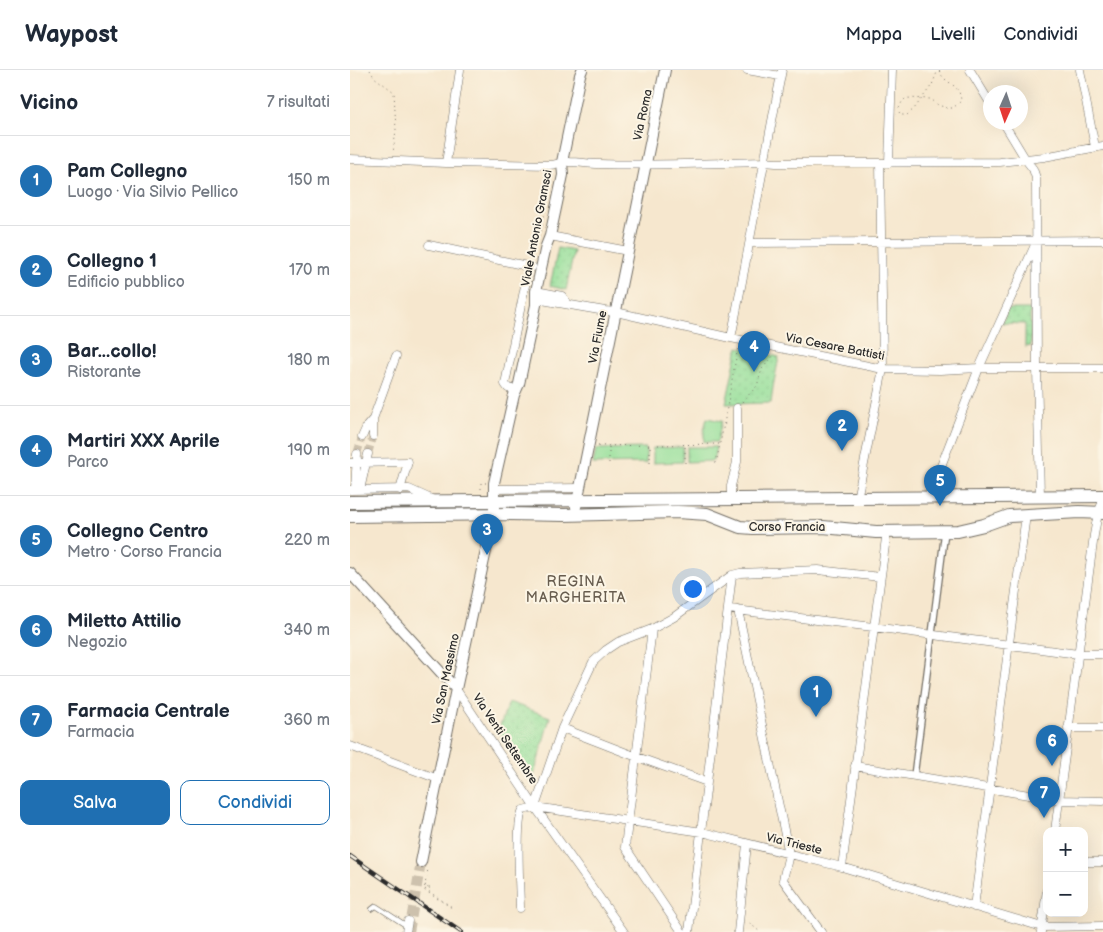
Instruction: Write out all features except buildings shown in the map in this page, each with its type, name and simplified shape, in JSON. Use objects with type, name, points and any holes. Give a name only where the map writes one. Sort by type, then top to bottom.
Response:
[{"type":"main road","points":[[354,493],[435,501],[494,495],[579,494],[857,499],[1103,496]]},
{"type":"main road","name":"Corso Francia","points":[[350,516],[676,512],[708,514],[740,527],[823,527],[876,532],[958,531],[984,525],[1009,516],[1079,512],[1100,513]]},
{"type":"street","points":[[446,164],[460,70]]},
{"type":"street","name":"Viale Antonio Gramsci","points":[[494,495],[494,483],[514,395],[519,384],[536,305],[541,269],[563,175],[562,162],[582,70]]},
{"type":"street","name":"Via Roma","points":[[646,164],[665,70]]},
{"type":"street","points":[[732,338],[781,73],[747,70]]},
{"type":"street","points":[[889,163],[892,70]]},
{"type":"street","points":[[970,70],[983,91]]},
{"type":"street","points":[[350,160],[446,164],[554,165],[562,162],[598,164],[889,163],[1026,160],[1099,147],[1080,70]]},
{"type":"street","points":[[1008,130],[1026,160],[1034,169],[1036,178],[1040,496]]},
{"type":"street","points":[[857,499],[883,369],[880,162]]},
{"type":"street","name":"Via Fiume","points":[[574,514],[646,164]]},
{"type":"street","points":[[550,236],[628,251]]},
{"type":"street","points":[[750,243],[1103,240]]},
{"type":"street","points":[[929,497],[979,368],[1037,241]]},
{"type":"street","points":[[429,244],[541,269]]},
{"type":"street","name":"Viale Antonio Gramsci","points":[[517,390],[508,388],[505,384],[529,266]]},
{"type":"street","name":"Via Cesare Battisti","points":[[536,295],[568,304],[616,312],[883,369],[1103,368]]},
{"type":"street","points":[[372,436],[373,419],[396,356]]},
{"type":"street","points":[[730,498],[737,462],[737,408]]},
{"type":"street","points":[[362,436],[366,426],[373,419]]},
{"type":"street","points":[[354,493],[353,463],[357,454]]},
{"type":"street","points":[[354,493],[368,454]]},
{"type":"street","points":[[353,463],[408,462],[400,490]]},
{"type":"street","points":[[354,493],[409,489],[435,501]]},
{"type":"street","name":"Via San Massimo","points":[[421,862],[494,514],[494,495]]},
{"type":"street","points":[[1056,827],[1078,654],[1103,501]]},
{"type":"street","points":[[974,907],[1026,515]]},
{"type":"street","points":[[914,776],[945,531]]},
{"type":"street","points":[[842,867],[886,538]]},
{"type":"street","points":[[520,908],[520,813],[523,810],[535,807],[562,728],[593,662],[606,650],[618,642],[674,617],[732,575],[740,573],[818,570],[880,577]]},
{"type":"street","name":"Via Venti Settembre","points":[[350,573],[456,689],[535,807],[624,932]]},
{"type":"street","points":[[689,932],[732,575]]},
{"type":"street","points":[[728,609],[1078,654],[1103,654]]},
{"type":"street","points":[[738,610],[789,854],[783,880],[822,932]]},
{"type":"street","points":[[652,628],[625,847],[682,932]]},
{"type":"street","points":[[562,728],[707,782]]},
{"type":"street","points":[[1068,728],[1103,728]]},
{"type":"street","points":[[350,746],[438,779]]},
{"type":"street","points":[[855,766],[1059,800],[1103,801]]},
{"type":"street","name":"Via Trieste","points":[[535,807],[702,832],[842,867],[1042,929],[1103,926]]},
{"type":"street","points":[[738,932],[747,844]]},
{"type":"street","points":[[1088,862],[1103,862]]},
{"type":"lane","points":[[372,909],[376,906],[407,926]]},
{"type":"path","points":[[370,70],[374,77],[394,92],[396,130],[394,161]]},
{"type":"path","points":[[939,70],[932,85],[922,99],[907,115],[901,115],[898,110],[906,98],[922,99],[931,99],[938,105],[947,108],[953,108],[961,101],[961,93],[956,86],[941,76],[939,70]]},
{"type":"path","points":[[716,463],[738,347]]},
{"type":"path","points":[[737,408],[757,386],[762,369],[780,348]]},
{"type":"path","points":[[724,424],[737,424]]},
{"type":"path","points":[[594,446],[719,444]]},
{"type":"path","points":[[685,445],[685,463]]},
{"type":"path","points":[[609,446],[609,464]]},
{"type":"path","points":[[650,446],[650,464]]},
{"type":"path","points":[[424,884],[431,889],[425,888],[452,908],[424,890],[424,884]]},
{"type":"path","points":[[740,914],[760,932]]},
{"type":"green space","points":[[558,248],[574,251],[566,290],[550,286]]},
{"type":"green space","points":[[1008,309],[1030,309],[1031,346],[1025,347],[1025,324],[1002,323]]},
{"type":"green space","points":[[738,347],[779,357],[771,403],[726,404]]},
{"type":"green space","points":[[707,418],[722,421],[717,442],[704,442]]},
{"type":"green space","points":[[683,447],[683,462],[653,463],[653,448]]},
{"type":"green space","points":[[687,447],[716,447],[713,461],[687,462]]},
{"type":"green space","points":[[646,448],[646,463],[593,464],[596,449]]},
{"type":"green space","points":[[509,702],[550,717],[532,782],[498,731]]},
{"type":"tunnel","points":[[368,454],[373,436]]},
{"type":"tunnel","points":[[357,454],[362,437]]},
{"type":"tunnel","points":[[409,932],[421,862]]},
{"type":"railway","points":[[350,856],[461,932]]},
{"type":"place","name":"Martiri XXX Aprile","points":[[754,372]]},
{"type":"place","name":"Collegno 1","points":[[842,451]]},
{"type":"place","name":"Collegno Centro","points":[[940,506]]},
{"type":"place","name":"Bar...collo!","points":[[487,555]]},
{"type":"place","name":"Pam Collegno","points":[[816,717]]},
{"type":"place","name":"Miletto Attilio","points":[[1052,766]]},
{"type":"place","name":"Farmacia Centrale","points":[[1044,818]]},
{"type":"district","name":"REGINA MARGHERITA","points":[[576,590]]}]
